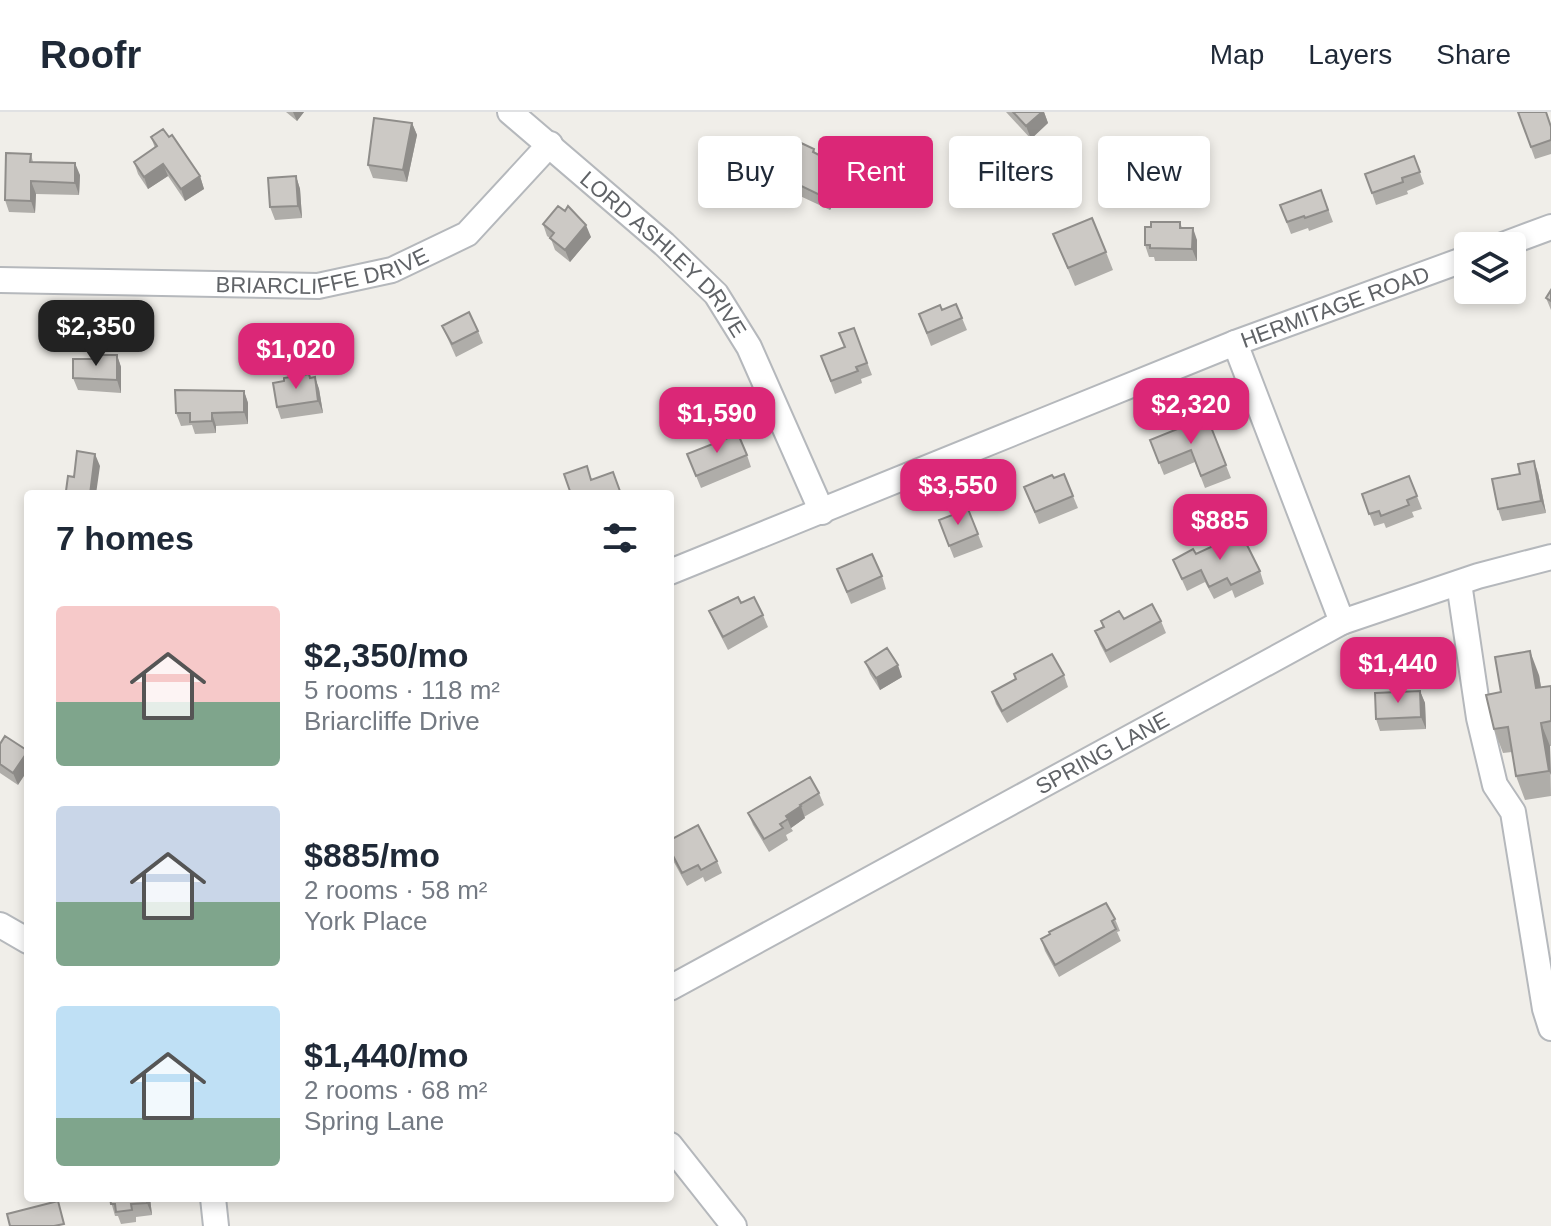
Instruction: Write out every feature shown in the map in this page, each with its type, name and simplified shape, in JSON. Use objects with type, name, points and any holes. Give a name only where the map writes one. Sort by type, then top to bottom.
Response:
[{"type":"street","name":"LORD ASHLEY DRIVE","points":[[510,112],[664,244],[716,294],[749,347],[822,512]]},
{"type":"street","name":"BRIARCLIFFE DRIVE","points":[[0,280],[318,286],[392,270],[467,234],[550,144]]},
{"type":"street","points":[[1526,236],[1551,227]]},
{"type":"street","name":"HERMITAGE ROAD","points":[[674,570],[1235,343],[1454,263]]},
{"type":"street","points":[[1235,343],[1342,622]]},
{"type":"street","name":"SPRING LANE","points":[[674,986],[1342,622],[1459,583],[1551,557]]},
{"type":"street","points":[[1459,583],[1479,718],[1495,785],[1513,812],[1545,1009],[1551,1028]]},
{"type":"street","points":[[0,925],[24,939]]},
{"type":"street","points":[[674,1150],[734,1226]]},
{"type":"street","points":[[213,1202],[216,1226]]},
{"type":"building","points":[[1013,112],[1042,112],[1026,126]]},
{"type":"building","points":[[1518,112],[1546,112],[1551,140],[1531,147]]},
{"type":"building","points":[[374,118],[412,123],[403,170],[368,165]]},
{"type":"building","points":[[163,129],[169,137],[172,135],[200,176],[181,189],[163,164],[144,177],[134,162],[157,146],[151,137]]},
{"type":"building","points":[[802,143],[818,154],[818,194],[802,186]]},
{"type":"building","points":[[6,153],[31,154],[30,162],[75,163],[75,183],[31,181],[31,201],[5,200]]},
{"type":"building","points":[[1414,156],[1420,172],[1372,193],[1365,174]]},
{"type":"building","points":[[296,176],[298,206],[270,207],[268,178]]},
{"type":"building","points":[[1321,190],[1328,210],[1287,222],[1280,205]]},
{"type":"building","points":[[558,206],[565,211],[568,206],[586,225],[565,250],[550,238],[554,233],[543,224]]},
{"type":"building","points":[[1092,218],[1106,252],[1068,268],[1053,234]]},
{"type":"building","points":[[1151,222],[1180,222],[1180,228],[1193,228],[1192,249],[1150,248],[1150,245],[1145,245],[1145,227],[1151,227]]},
{"type":"building","points":[[956,304],[962,318],[927,333],[919,314],[940,305],[942,310]]},
{"type":"building","points":[[469,312],[478,331],[452,344],[442,326]]},
{"type":"building","points":[[854,328],[867,363],[856,367],[858,371],[831,381],[821,356],[845,347],[839,333]]},
{"type":"building","points":[[96,355],[117,355],[117,380],[73,378],[73,359],[96,359]]},
{"type":"building","points":[[309,374],[310,378],[315,377],[318,401],[277,407],[273,383]]},
{"type":"building","points":[[175,390],[244,391],[244,412],[212,413],[212,421],[190,422],[190,413],[176,413]]},
{"type":"building","points":[[1207,417],[1226,465],[1201,476],[1191,450],[1159,463],[1150,440]]},
{"type":"building","points":[[738,434],[747,455],[696,476],[687,454]]},
{"type":"building","points":[[77,451],[95,454],[90,490],[66,490],[68,476],[74,477]]},
{"type":"building","points":[[1534,461],[1541,501],[1498,509],[1492,479],[1520,474],[1518,464]]},
{"type":"building","points":[[587,466],[591,480],[613,472],[620,490],[570,490],[564,474]]},
{"type":"building","points":[[1064,474],[1073,496],[1035,512],[1024,487],[1052,475],[1054,478]]},
{"type":"building","points":[[1409,476],[1417,496],[1407,500],[1409,505],[1381,516],[1379,511],[1369,514],[1362,494]]},
{"type":"building","points":[[968,509],[978,534],[949,546],[939,520]]},
{"type":"building","points":[[1241,533],[1260,571],[1231,585],[1227,578],[1209,587],[1201,570],[1182,579],[1173,560],[1193,549],[1196,554]]},
{"type":"building","points":[[872,554],[882,576],[847,592],[837,569]]},
{"type":"building","points":[[738,597],[741,603],[754,597],[763,615],[723,637],[709,611]]},
{"type":"building","points":[[1152,604],[1161,621],[1106,651],[1095,631],[1104,627],[1101,621],[1119,611],[1124,619]]},
{"type":"building","points":[[887,648],[898,665],[876,678],[865,662]]},
{"type":"building","points":[[1530,651],[1536,688],[1551,686],[1551,721],[1541,723],[1549,771],[1516,776],[1508,727],[1494,729],[1486,695],[1501,692],[1495,657]]},
{"type":"building","points":[[1052,654],[1064,675],[1002,711],[992,692],[1016,679],[1014,674]]},
{"type":"building","points":[[1420,691],[1421,717],[1376,719],[1375,693]]},
{"type":"building","points":[[5,736],[24,748],[24,757],[13,773],[0,764],[0,744]]},
{"type":"building","points":[[810,777],[819,793],[786,816],[788,819],[780,824],[783,828],[764,839],[748,813]]},
{"type":"building","points":[[698,825],[717,861],[701,870],[698,865],[682,873],[674,858],[674,838]]},
{"type":"building","points":[[1106,903],[1115,919],[1112,921],[1116,929],[1055,965],[1041,939]]},
{"type":"building","points":[[58,1202],[64,1224],[10,1226],[7,1214]]},
{"type":"building","points":[[147,1202],[131,1204],[132,1210],[116,1212],[115,1204],[111,1204]]}]
